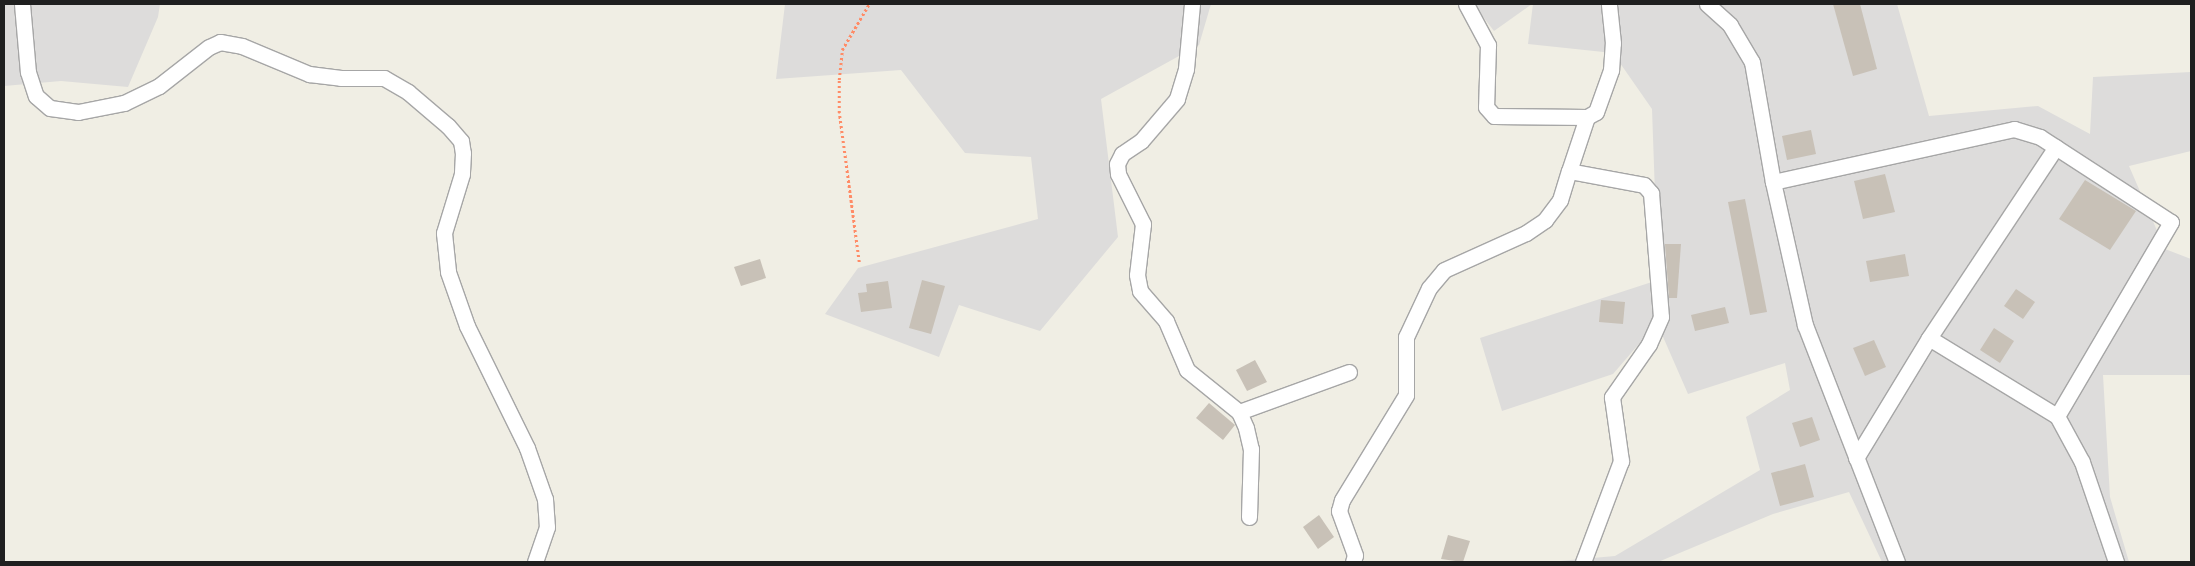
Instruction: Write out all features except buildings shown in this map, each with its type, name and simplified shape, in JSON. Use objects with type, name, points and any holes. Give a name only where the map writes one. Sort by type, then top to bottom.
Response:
[{"type":"street","points":[[22,4],[28,72],[36,96],[50,108],[78,112],[124,103],[159,86],[209,47],[220,42],[242,46],[309,74],[341,78],[384,78],[408,92],[448,126],[461,141],[463,153],[462,174],[444,233],[448,272],[467,326],[527,448],[545,499],[547,527],[535,562]]},
{"type":"street","points":[[1192,4],[1186,69],[1177,99],[1141,141],[1122,154],[1117,164],[1118,174],[1143,224],[1137,275],[1140,292],[1169,327],[1187,370],[1239,412],[1251,449],[1249,517]]},
{"type":"street","points":[[1466,4],[1488,45],[1486,107],[1494,116],[1509,118],[1587,117],[1596,112],[1611,70],[1613,43],[1608,4]]},
{"type":"street","points":[[1707,4],[1730,25],[1752,62],[1773,182],[1809,339],[1898,562]]},
{"type":"street","points":[[1353,562],[1355,556],[1339,510],[1342,500],[1406,395],[1406,337],[1429,288],[1444,270],[1526,233],[1545,220],[1560,200],[1587,117]]},
{"type":"street","points":[[1773,182],[2014,129],[2028,132],[2056,147],[2171,222],[2057,416]]},
{"type":"street","points":[[1856,458],[1929,338],[2056,147]]},
{"type":"street","points":[[1569,171],[1644,185],[1649,189],[1661,316],[1649,344],[1612,397],[1621,461],[1583,562]]},
{"type":"street","points":[[1929,338],[2057,416],[2082,462],[2113,562]]},
{"type":"street","points":[[1239,412],[1349,372]]},
{"type":"path","points":[[859,262],[839,113],[838,80],[842,50],[869,4]]},
{"type":"shaded area","points":[[4,4],[160,4],[158,17],[128,87],[61,81],[4,86]]},
{"type":"shaded area","points":[[785,4],[1211,4],[1199,45],[1101,99],[1118,237],[1040,331],[959,305],[939,357],[825,314],[858,268],[1038,219],[1031,157],[965,153],[901,70],[776,79]]},
{"type":"shaded area","points":[[1473,4],[1532,4],[1494,31]]},
{"type":"shaded area","points":[[1533,4],[1897,4],[1929,116],[2038,106],[2090,134],[2093,77],[2191,72],[2191,151],[2129,166],[2165,249],[2191,259],[2191,375],[2103,375],[2110,497],[2129,562],[1882,562],[1849,492],[1773,514],[1658,562],[1548,562],[1615,556],[1760,470],[1746,417],[1790,390],[1785,363],[1688,394],[1657,323],[1613,374],[1502,411],[1480,338],[1658,280],[1652,109],[1613,53],[1528,44]]}]
